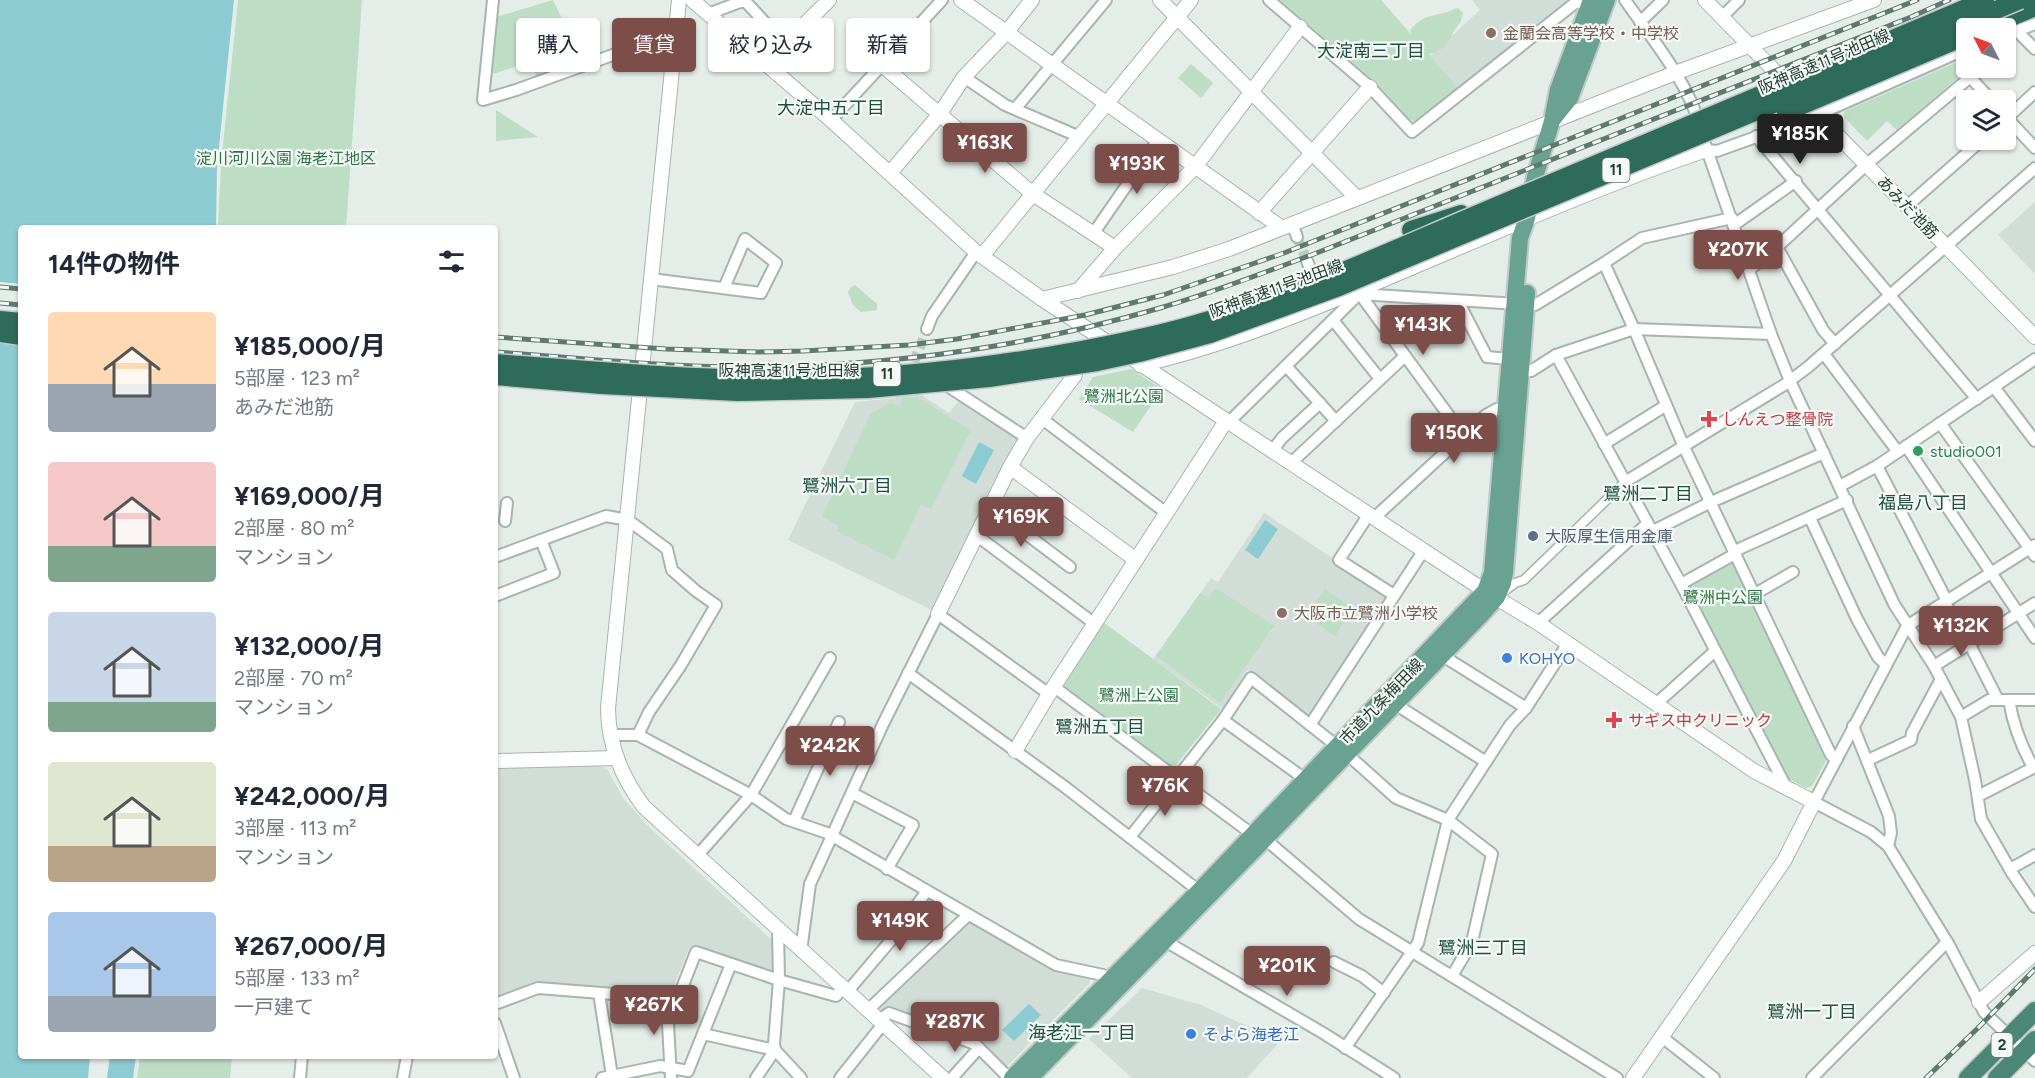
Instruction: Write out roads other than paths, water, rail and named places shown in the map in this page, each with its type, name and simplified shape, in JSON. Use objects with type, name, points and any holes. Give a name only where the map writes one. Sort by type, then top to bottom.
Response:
[{"type":"highway","name":"阪神高速11号池田線","points":[[498,363],[670,376],[803,379],[989,364],[1104,346],[1155,335],[1218,316],[1323,279],[1985,0]]},
{"type":"highway","name":"阪神高速11号池田線","points":[[498,376],[669,389],[802,392],[868,389],[945,382],[1096,362],[1210,334],[1339,287],[2020,0]]},
{"type":"highway","points":[[2009,18],[2035,7]]},
{"type":"highway","name":"11","points":[[1656,154],[1771,118],[1956,49]]},
{"type":"highway","name":"11","points":[[1054,353],[1216,305],[1411,230],[1532,190]]},
{"type":"highway","points":[[1411,230],[1455,228],[1473,242]]},
{"type":"highway","points":[[0,320],[18,322]]},
{"type":"highway","points":[[0,333],[18,336]]},
{"type":"highway","name":"2","points":[[1968,1078],[2035,1011]]},
{"type":"highway","name":"2","points":[[1997,1078],[2032,1051]]},
{"type":"main road","name":"市道九条梅田線","points":[[1009,1076],[1110,980],[1160,938],[1198,891],[1259,837],[1305,779],[1395,704],[1443,656],[1491,594],[1509,359],[1531,240],[1527,218],[1558,90],[1596,1]]},
{"type":"main road","name":"市道九条梅田線","points":[[1030,1078],[1160,938],[1503,584],[1521,372],[1520,304]]},
{"type":"street","points":[[493,0],[483,100],[612,55]]},
{"type":"street","points":[[678,18],[680,0]]},
{"type":"street","points":[[692,0],[713,18]]},
{"type":"street","points":[[811,18],[829,0]]},
{"type":"street","points":[[925,18],[942,0]]},
{"type":"street","points":[[961,0],[1259,213],[1291,230]]},
{"type":"street","points":[[891,173],[939,115],[964,77],[1006,33],[1032,0]]},
{"type":"street","points":[[1015,110],[1106,0]]},
{"type":"street","points":[[1160,0],[1357,198]]},
{"type":"street","points":[[927,329],[932,316],[979,254],[1034,194],[1191,0]]},
{"type":"street","points":[[1269,0],[1370,87],[1412,132],[1575,3],[1596,1]]},
{"type":"street","points":[[1624,0],[1675,73],[1696,112],[1706,150],[1790,381],[1889,594],[1934,666],[1960,717],[1982,819],[2010,869],[2035,907]]},
{"type":"street","points":[[1640,22],[1663,0]]},
{"type":"street","name":"あみだ池筋","points":[[1705,0],[2035,337]]},
{"type":"street","points":[[1722,17],[1739,0]]},
{"type":"street","points":[[1042,299],[1173,267],[1291,230],[1357,198],[1552,121],[1675,73],[1875,0]]},
{"type":"street","points":[[1956,23],[1952,11],[1971,0]]},
{"type":"street","points":[[708,14],[747,1],[762,18]]},
{"type":"street","points":[[2035,24],[2017,31],[2035,48]]},
{"type":"street","points":[[1078,291],[1115,248],[1195,166],[1300,27]]},
{"type":"street","points":[[1140,365],[1188,354],[1248,334],[1358,292],[1527,218],[1644,171],[1706,150],[1717,151],[1816,115],[1956,50]]},
{"type":"street","points":[[672,72],[608,708],[608,723],[617,758],[622,774],[644,807],[943,1078]]},
{"type":"street","points":[[774,72],[891,173],[979,254],[1042,299],[1538,623],[1754,771],[1871,832],[1888,846],[1947,942],[1984,1012],[2010,1037],[2032,1051]]},
{"type":"street","points":[[831,120],[876,72]]},
{"type":"street","points":[[890,72],[1034,194],[1115,248]]},
{"type":"street","points":[[964,77],[1015,110],[1080,137]]},
{"type":"street","points":[[1749,269],[1777,247],[1867,164],[1969,78]]},
{"type":"street","points":[[1971,78],[1982,90]]},
{"type":"street","points":[[1259,213],[1370,87]]},
{"type":"street","points":[[2016,109],[2035,92]]},
{"type":"street","points":[[2016,128],[2035,148]]},
{"type":"street","points":[[1756,136],[1977,399]]},
{"type":"street","points":[[1094,234],[1158,140]]},
{"type":"street","points":[[1907,206],[1971,150]]},
{"type":"street","points":[[1491,594],[1524,580],[1625,482],[1790,381],[1891,296],[2035,168]]},
{"type":"street","points":[[1358,292],[1535,305],[1642,238],[1733,222],[1796,181]]},
{"type":"street","points":[[651,279],[761,293],[776,263],[745,238],[724,288]]},
{"type":"street","points":[[1777,247],[1823,330],[1835,344]]},
{"type":"street","points":[[1307,261],[1325,304]]},
{"type":"street","points":[[1604,263],[1684,447],[1830,754],[1837,759]]},
{"type":"street","points":[[1015,751],[1051,690],[1226,421],[1233,418],[1333,320],[1358,292]]},
{"type":"street","points":[[1358,292],[1463,435]]},
{"type":"street","points":[[1458,301],[1487,357],[1509,359]]},
{"type":"street","points":[[1333,320],[1380,379]]},
{"type":"street","points":[[1521,372],[1531,371],[1556,355],[1634,329],[1771,334]]},
{"type":"street","points":[[801,951],[810,884],[908,672],[1010,467],[1027,438],[1100,338]]},
{"type":"street","points":[[1824,354],[1902,449],[2035,638]]},
{"type":"street","points":[[1556,355],[1649,528],[1682,584],[1786,787]]},
{"type":"street","points":[[1291,463],[1405,356]]},
{"type":"street","points":[[1840,486],[1877,466],[2035,359]]},
{"type":"street","points":[[914,362],[1027,438]]},
{"type":"street","points":[[1286,366],[1336,421]]},
{"type":"street","points":[[1994,387],[2035,441]]},
{"type":"street","points":[[1272,451],[1320,403]]},
{"type":"street","points":[[1604,444],[1665,406]]},
{"type":"street","points":[[1394,595],[1339,560],[1372,516],[1463,435],[1486,415],[1497,409],[1506,412]]},
{"type":"street","points":[[1041,418],[1165,512]]},
{"type":"street","points":[[1633,1078],[1784,861],[1907,626],[2033,550],[1940,423]]},
{"type":"street","points":[[1538,623],[1649,528],[1824,453]]},
{"type":"street","points":[[1877,466],[1946,602],[2004,700],[2023,749],[2034,767],[1978,796]]},
{"type":"street","points":[[1010,467],[1136,560]]},
{"type":"street","points":[[1682,584],[1735,554],[1739,549],[1846,501]]},
{"type":"street","points":[[989,507],[1070,567]]},
{"type":"street","points":[[498,556],[606,516],[628,520],[667,549],[672,570],[716,605],[681,665],[649,712],[638,735]]},
{"type":"street","points":[[1810,518],[1857,619],[1878,657],[1886,665]]},
{"type":"street","points":[[976,535],[1095,624]]},
{"type":"street","points":[[498,595],[554,573],[541,540]]},
{"type":"street","points":[[1310,725],[1424,550]]},
{"type":"street","points":[[1755,594],[1793,572]]},
{"type":"street","points":[[1934,666],[2035,603]]},
{"type":"street","points":[[938,614],[1051,690],[1259,837],[1359,919],[1617,1078]]},
{"type":"street","points":[[1346,1048],[1418,943],[1448,820],[1510,725],[1526,708],[1568,643]]},
{"type":"street","points":[[1657,703],[1715,651]]},
{"type":"street","points":[[1443,656],[1526,708]]},
{"type":"street","points":[[697,856],[751,795],[830,658]]},
{"type":"street","points":[[908,672],[1130,837],[1198,891]]},
{"type":"street","points":[[1130,837],[1223,720],[1251,678],[1342,750],[1396,798],[1448,820],[1489,850],[1492,858],[1472,942],[1452,976]]},
{"type":"street","points":[[1868,760],[1911,740],[1912,733],[1941,679]]},
{"type":"street","points":[[1960,717],[1989,700],[2035,700]]},
{"type":"street","points":[[1395,704],[1486,762]]},
{"type":"street","points":[[1223,720],[1305,779]]},
{"type":"street","points":[[794,820],[840,722]]},
{"type":"street","points":[[1853,726],[1889,816],[1891,833],[1888,846]]},
{"type":"street","points":[[611,735],[638,735],[751,795],[786,819],[827,833],[967,916],[1056,965],[1103,975],[1110,980]]},
{"type":"street","points":[[498,761],[617,758]]},
{"type":"street","points":[[852,793],[913,825],[887,869]]},
{"type":"street","points":[[2010,869],[2035,855]]},
{"type":"street","points":[[670,1073],[668,1024],[696,952],[779,980],[836,996],[845,990],[898,932],[926,892]]},
{"type":"street","points":[[840,1078],[877,1018],[967,916]]},
{"type":"street","points":[[778,930],[779,980],[774,1044],[775,1050],[801,1078]]},
{"type":"street","points":[[1160,938],[1394,1078]]},
{"type":"street","points":[[1812,1078],[1947,942]]},
{"type":"street","points":[[1979,1002],[2035,953]]},
{"type":"street","points":[[1335,962],[1362,976],[1384,993]]},
{"type":"street","points":[[599,993],[607,1077],[660,1066],[670,1073],[688,1071],[731,964]]},
{"type":"street","points":[[498,1003],[538,988],[677,999]]},
{"type":"street","points":[[877,1018],[889,1014],[975,1044],[1009,1076]]},
{"type":"street","points":[[498,1032],[514,1078]]},
{"type":"street","points":[[703,1034],[775,1050]]},
{"type":"street","points":[[1662,1037],[1714,1078]]},
{"type":"street","points":[[952,1078],[979,1048]]},
{"type":"street","points":[[756,1078],[775,1050]]},
{"type":"street","points":[[300,1078],[302,1059]]},
{"type":"street","points":[[405,1076],[407,1059]]},
{"type":"water","points":[[0,0],[234,0],[217,166],[216,225],[18,225],[18,1059],[136,1059],[133,1078],[0,1078]]},
{"type":"water","points":[[979,442],[994,450],[976,484],[962,476]]},
{"type":"water","points":[[1265,520],[1278,529],[1258,559],[1245,550]]},
{"type":"water","points":[[1029,1004],[1041,1015],[1014,1041],[1002,1030]]},
{"type":"tunnel","points":[[1297,237],[1307,261]]},
{"type":"tunnel","points":[[914,362],[927,329]]},
{"type":"railway","points":[[498,337],[666,349],[803,351],[909,345],[957,339],[1085,315],[1163,295],[1284,253],[1917,0]]},
{"type":"railway","points":[[498,352],[687,366],[803,366],[894,360],[983,348],[1072,331],[1199,296],[1314,254],[1949,0]]},
{"type":"railway","points":[[0,287],[18,289]]},
{"type":"railway","points":[[0,303],[18,305]]},
{"type":"railway","points":[[1926,1078],[2035,969]]},
{"type":"place","name":"金蘭会高等学校・中学校","points":[[1491,33]]},
{"type":"place","name":"しんえつ整骨院","points":[[1709,419]]},
{"type":"place","name":"studio001","points":[[1918,451]]},
{"type":"place","name":"大阪厚生信用金庫","points":[[1533,536]]},
{"type":"place","name":"大阪市立鷺洲小学校","points":[[1282,613]]},
{"type":"place","name":"KOHYO","points":[[1507,658]]},
{"type":"place","name":"サギス中クリニック","points":[[1614,720]]},
{"type":"place","name":"そよら海老江","points":[[1191,1034]]},
{"type":"district","name":"大淀南三丁目","points":[[1371,51]]},
{"type":"district","name":"大淀中五丁目","points":[[831,108]]},
{"type":"district","name":"鷺洲六丁目","points":[[847,486]]},
{"type":"district","name":"鷺洲二丁目","points":[[1648,494]]},
{"type":"district","name":"福島八丁目","points":[[1923,503]]},
{"type":"district","name":"鷺洲五丁目","points":[[1100,727]]},
{"type":"district","name":"鷺洲三丁目","points":[[1483,948]]},
{"type":"district","name":"鷺洲一丁目","points":[[1812,1012]]},
{"type":"district","name":"海老江一丁目","points":[[1082,1033]]},
{"type":"park label","name":"淀川河川公園 海老江地区","points":[[286,158]]},
{"type":"park label","name":"鷺洲北公園","points":[[1124,396]]},
{"type":"park label","name":"鷺洲中公園","points":[[1723,597]]},
{"type":"park label","name":"鷺洲上公園","points":[[1139,695]]}]
